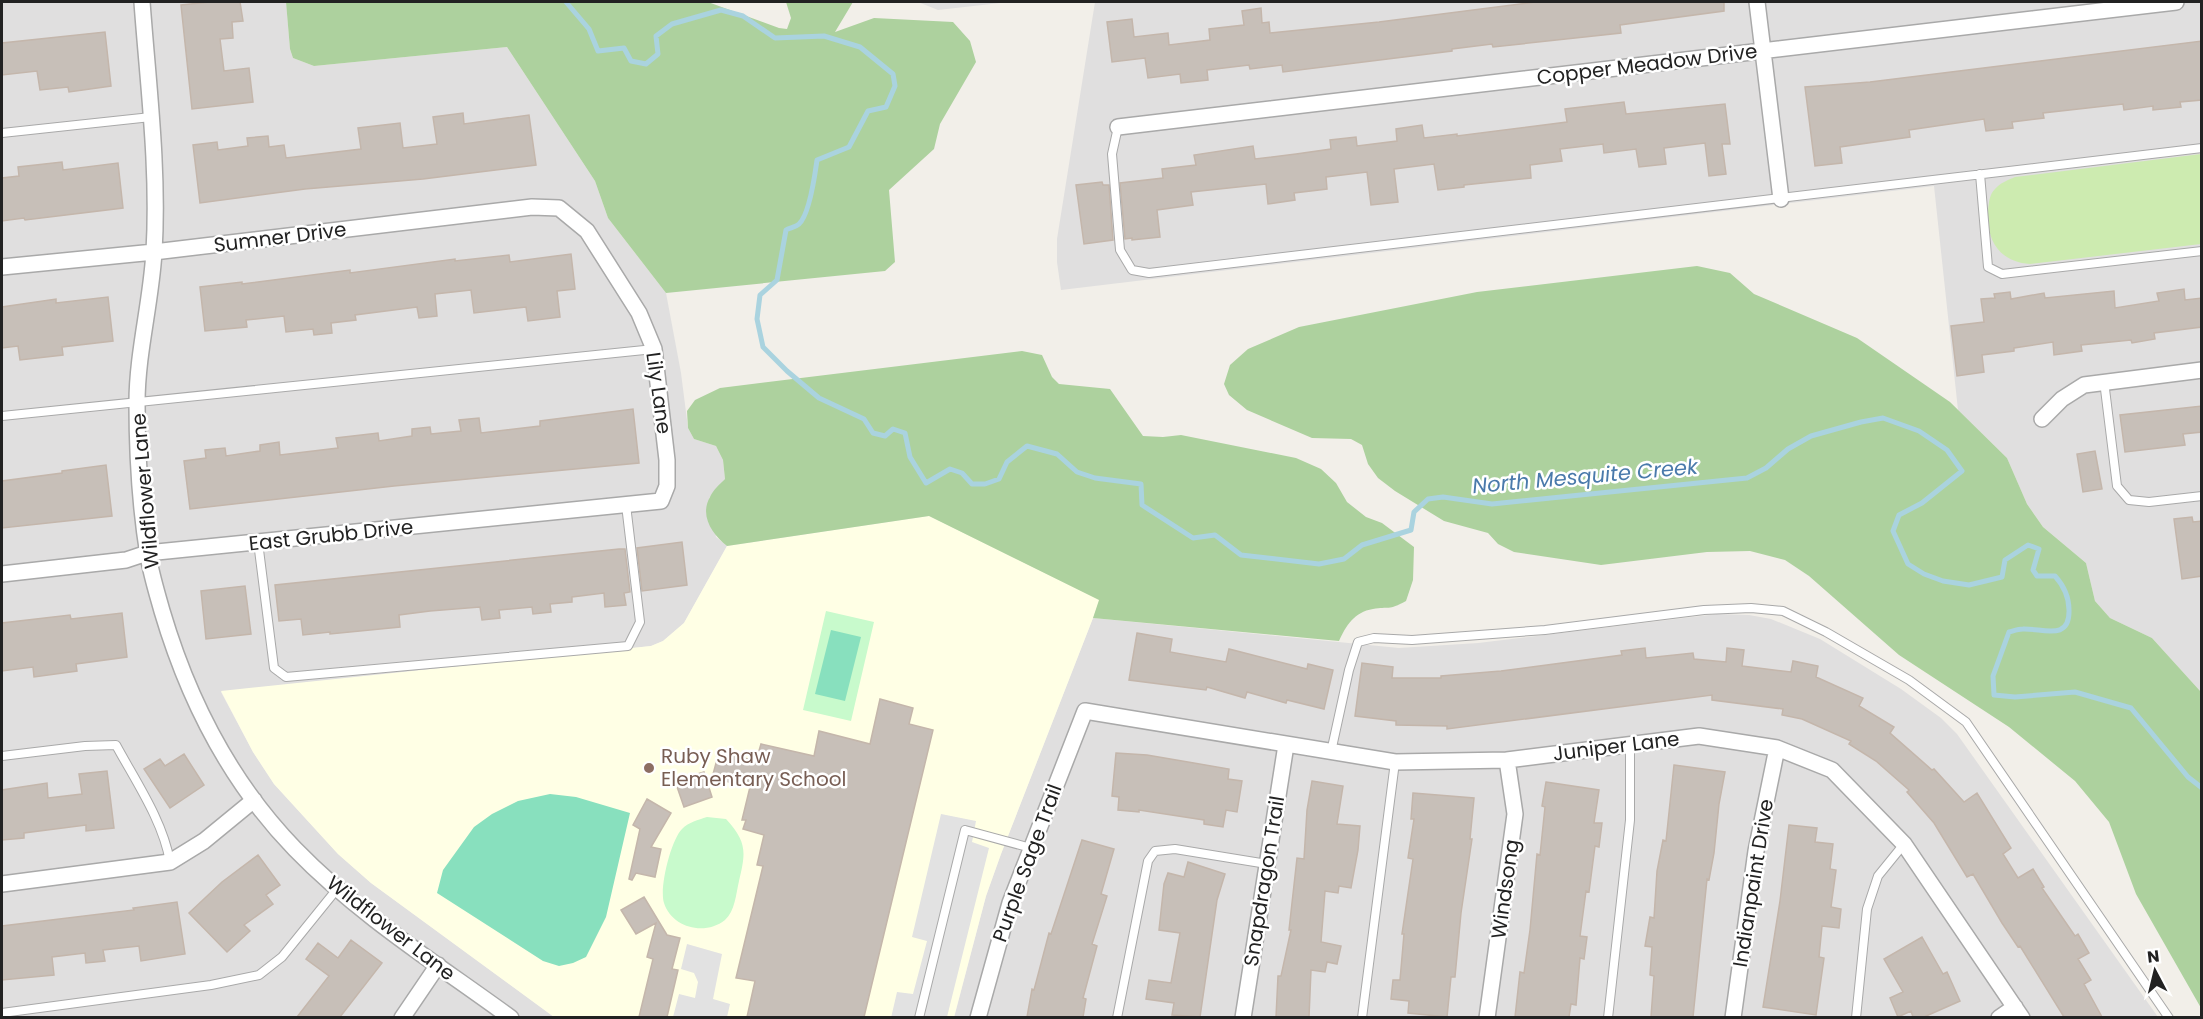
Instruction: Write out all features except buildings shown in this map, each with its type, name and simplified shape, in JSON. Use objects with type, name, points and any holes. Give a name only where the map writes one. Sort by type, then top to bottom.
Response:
[{"type":"street","name":"Wildflower Lane","points":[[142,2],[154,150],[154,252],[137,402],[140,469],[147,553],[164,617],[185,676],[217,744],[254,800],[295,849],[337,889],[391,933],[511,1017]]},
{"type":"street","points":[[1757,2],[1780,199]]},
{"type":"street","name":"Copper Meadow Drive","points":[[1118,127],[2176,2]]},
{"type":"street","name":"Sumner Drive","points":[[2,267],[154,252],[532,207],[559,208]]},
{"type":"street","name":"Lily Lane","points":[[559,208],[587,231],[639,313],[654,349],[668,460],[667,486],[662,501]]},
{"type":"street","points":[[2042,419],[2062,399],[2084,385],[2202,370]]},
{"type":"street","name":"East Grubb Drive","points":[[2,574],[126,560],[147,553],[662,501]]},
{"type":"street","name":"Juniper Lane","points":[[1085,711],[1395,762],[1507,760],[1699,736],[1777,748],[1832,770],[1904,844],[2019,1012]]},
{"type":"street","name":"Purple Sage Trail","points":[[978,1017],[1000,932],[1085,711]]},
{"type":"street","name":"Snapdragon Trail","points":[[1243,1017],[1286,745]]},
{"type":"street","name":"Indianpaint Drive","points":[[1733,1017],[1756,851],[1777,748]]},
{"type":"street","name":"Windsong","points":[[1487,1017],[1515,814],[1507,760]]},
{"type":"street","points":[[2,884],[170,862],[204,841],[254,800]]},
{"type":"street","points":[[402,1017],[438,965]]},
{"type":"street","points":[[1999,1017],[2019,1012]]},
{"type":"lane","points":[[2,133],[151,117]]},
{"type":"lane","points":[[1118,127],[1112,154],[1120,250],[1132,270],[1149,273],[2202,148]]},
{"type":"lane","points":[[1980,174],[1988,267],[2002,274],[2202,251]]},
{"type":"lane","points":[[2,416],[654,349]]},
{"type":"lane","points":[[2104,381],[2117,486],[2129,500],[2149,502],[2202,496]]},
{"type":"lane","points":[[258,543],[274,668],[286,677],[628,646],[640,622],[627,505]]},
{"type":"lane","points":[[1331,752],[1349,670],[1358,642],[1374,638],[1412,640],[1545,630],[1704,610],[1751,608],[1783,612],[1826,632],[1909,681],[1966,722],[2169,1017]]},
{"type":"lane","points":[[1608,1017],[1630,820],[1630,743]]},
{"type":"lane","points":[[2,756],[85,746],[116,745],[144,795],[167,845],[170,862]]},
{"type":"lane","points":[[1362,1017],[1395,762]]},
{"type":"lane","points":[[919,1017],[965,830],[1031,848]]},
{"type":"lane","points":[[1856,1017],[1867,909],[1878,876],[1904,844]]},
{"type":"lane","points":[[1118,1017],[1148,861],[1155,851],[1175,849],[1267,864]]},
{"type":"lane","points":[[2,1013],[211,985],[258,975],[282,957],[337,889]]},
{"type":"shaded area","points":[[2,2],[286,2],[290,49],[293,58],[314,66],[507,47],[595,181],[608,218],[666,293],[681,373],[688,428],[694,439],[716,446],[723,460],[725,479],[709,498],[716,537],[727,546],[684,623],[663,641],[651,646],[221,692],[253,752],[274,784],[338,854],[371,883],[554,1017],[2,1018]]},
{"type":"shaded area","points":[[918,2],[1009,2],[938,10]]},
{"type":"shaded area","points":[[1095,2],[2201,2],[2201,692],[2152,638],[2110,618],[2095,601],[2086,563],[2043,527],[2027,504],[2007,458],[1958,410],[1934,186],[1061,290],[1057,239]]},
{"type":"shaded area","name":"Ruby Shaw Elementary School","points":[[929,516],[1100,600],[986,896],[954,1017],[554,1017],[371,883],[338,854],[274,784],[253,752],[221,691],[651,646],[663,641],[684,623],[727,546]]},
{"type":"shaded area","points":[[1717,614],[1749,615],[1771,619],[1820,639],[1901,689],[1941,718],[1957,734],[2158,1017],[954,1018],[986,896],[1093,618],[1399,648],[1478,643]]},
{"type":"shaded area","points":[[941,814],[976,821],[972,842],[989,848],[947,1017],[891,1018],[897,992],[913,994],[927,941],[912,937]]},
{"type":"shaded area","points":[[687,944],[722,954],[713,999],[730,1004],[727,1017],[673,1017],[679,994],[695,998],[698,982],[694,973],[681,969]]},
{"type":"green space","points":[[286,2],[708,2],[787,29],[791,18],[786,2],[853,2],[835,32],[874,18],[953,22],[970,41],[976,62],[940,124],[934,149],[889,190],[895,262],[885,271],[666,293],[608,218],[595,181],[507,47],[314,66],[293,58],[290,49]]},
{"type":"green space","points":[[2201,154],[2201,244],[2030,264],[2010,259],[1997,248],[1992,240],[1988,222],[1990,196],[1999,185],[2015,177]]},
{"type":"green space","points":[[1697,266],[1730,273],[1754,294],[1857,338],[1950,402],[2007,458],[2027,504],[2043,527],[2086,563],[2095,601],[2110,618],[2152,638],[2201,692],[2201,1008],[2136,894],[2109,822],[2075,781],[2009,727],[1899,655],[1809,576],[1785,560],[1750,551],[1707,552],[1601,565],[1514,552],[1498,544],[1488,533],[1444,521],[1395,491],[1378,478],[1368,464],[1362,445],[1351,439],[1312,438],[1247,410],[1229,395],[1224,384],[1230,365],[1248,349],[1299,327],[1477,292]]},
{"type":"green space","points":[[1022,351],[1042,355],[1052,377],[1059,384],[1110,389],[1143,436],[1181,435],[1296,458],[1321,469],[1336,483],[1347,502],[1366,517],[1382,523],[1414,547],[1413,580],[1406,601],[1392,607],[1361,613],[1348,625],[1339,641],[1093,618],[1099,600],[929,516],[727,546],[709,524],[707,504],[713,492],[725,479],[723,460],[716,446],[694,439],[688,428],[687,411],[695,400],[720,388]]},
{"type":"green space","points":[[826,611],[874,622],[851,721],[803,710]]},
{"type":"green space","points":[[831,630],[861,637],[845,701],[815,694]]},
{"type":"green space","points":[[550,794],[576,797],[630,813],[606,917],[586,957],[559,966],[543,961],[437,893],[443,870],[474,827],[492,814],[518,801]]},
{"type":"green space","points":[[707,817],[726,819],[738,834],[744,855],[736,897],[731,912],[725,920],[708,928],[690,927],[682,924],[668,912],[664,903],[663,887],[670,853],[678,835],[688,825]]},
{"type":"waterway","name":"North Mesquite Creek","points":[[566,2],[589,29],[598,51],[624,48],[631,61],[646,64],[658,54],[656,36],[672,24],[721,10],[743,16],[775,38],[824,36],[860,47],[893,74],[895,86],[886,107],[868,111],[849,147],[817,160],[806,212],[799,224],[786,230],[777,280],[760,295],[757,319],[763,347],[819,398],[864,419],[873,433],[885,436],[893,429],[905,433],[910,457],[926,483],[950,469],[962,473],[972,484],[985,484],[999,479],[1007,462],[1027,446],[1057,454],[1077,472],[1095,478],[1141,484],[1142,505],[1193,538],[1215,535],[1241,555],[1319,564],[1344,559],[1362,545],[1411,530],[1414,512],[1428,499],[1443,497],[1492,504],[1747,478],[1766,468],[1788,449],[1811,436],[1883,418],[1919,431],[1947,450],[1962,471],[1922,503],[1899,515],[1893,531],[1908,564],[1924,574],[1943,581],[1969,585],[2002,577],[2005,560],[2028,545],[2039,549],[2033,570],[2037,576],[2055,576],[2065,592],[2068,600],[2068,620],[2060,630],[2023,629],[2009,632],[1993,676],[1994,695],[2015,697],[2075,692],[2131,708],[2188,777],[2202,788]]},
{"type":"place","name":"Ruby Shaw Elementary School","points":[[649,768]]}]
